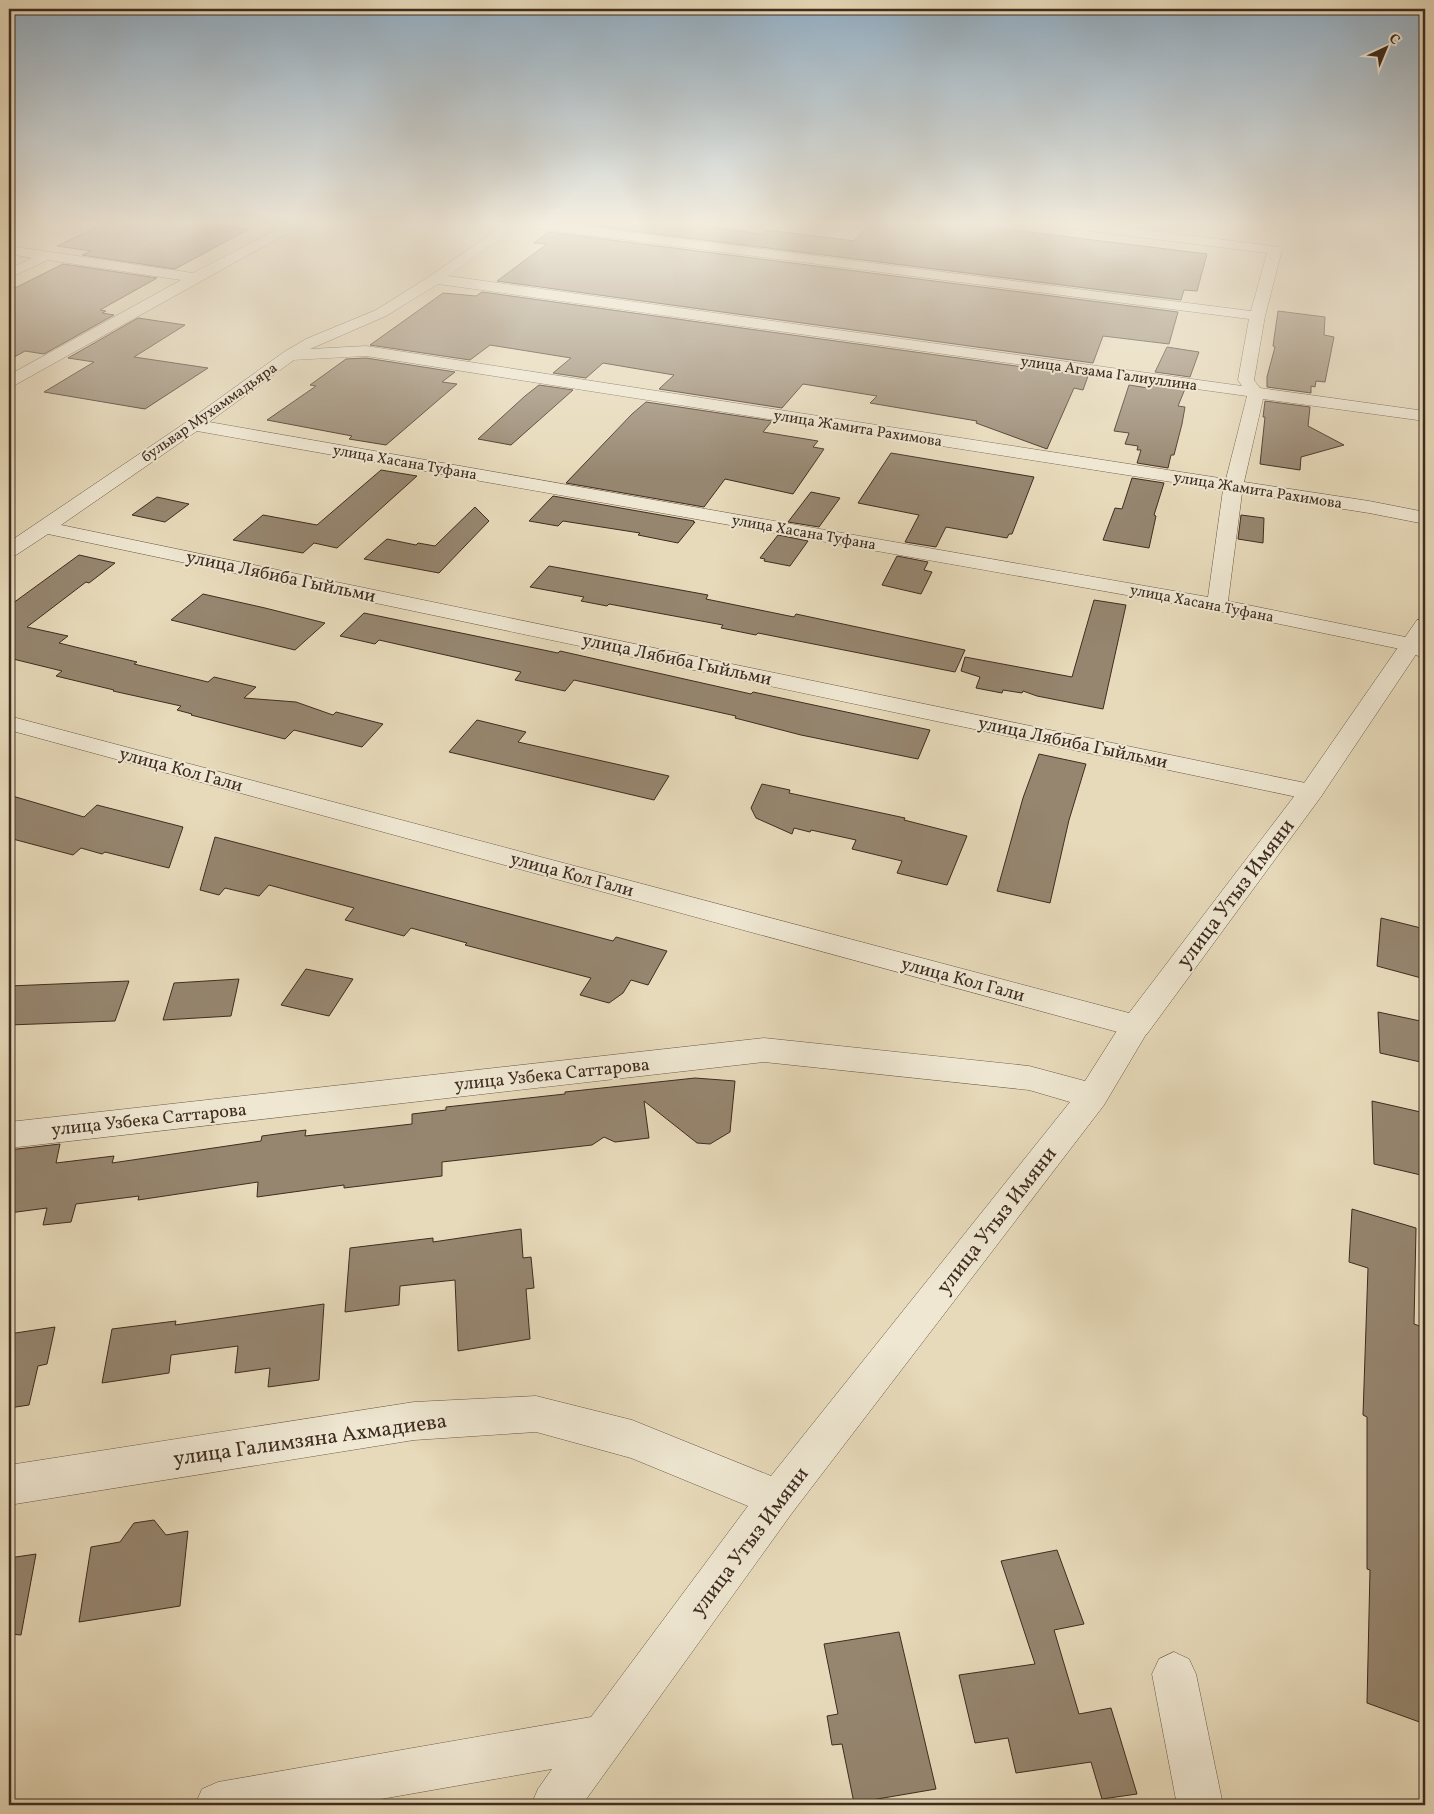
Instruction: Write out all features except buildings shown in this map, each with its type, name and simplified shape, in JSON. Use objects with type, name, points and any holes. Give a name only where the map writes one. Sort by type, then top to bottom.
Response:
[{"type":"street","points":[[9,382],[146,306]]},
{"type":"street","name":"бульвар Мухаммадьяра","points":[[9,551],[194,425],[290,355],[311,342],[381,313],[393,306]]},
{"type":"street","name":"улица Агзама Галиуллина","points":[[626,306],[1425,416]]},
{"type":"street","points":[[1175,306],[1257,316]]},
{"type":"street","points":[[1217,605],[1233,486],[1256,394],[1246,380],[1260,306]]},
{"type":"street","name":"улица Жамита Рахимова","points":[[290,355],[366,351],[1369,507],[1425,518]]},
{"type":"street","name":"улица Хасана Туфана","points":[[194,425],[1421,641]]},
{"type":"street","name":"улица Лябиба Гыйльми","points":[[44,527],[1311,792]]},
{"type":"street","name":"улица Утыз Имяни","points":[[554,1805],[778,1500],[1093,1096],[1136,1026],[1421,641]]},
{"type":"street","name":"улица Кол Гали","points":[[9,723],[1136,1026]]},
{"type":"street","name":"улица Узбека Саттарова","points":[[9,1135],[764,1050],[1029,1078],[1093,1096]]},
{"type":"street","name":"улица Галимзяна Ахмадиева","points":[[9,1485],[414,1420],[536,1414],[632,1439],[778,1500]]},
{"type":"street","points":[[1174,1674],[1200,1805]]},
{"type":"street","points":[[218,1805],[604,1738]]}]
